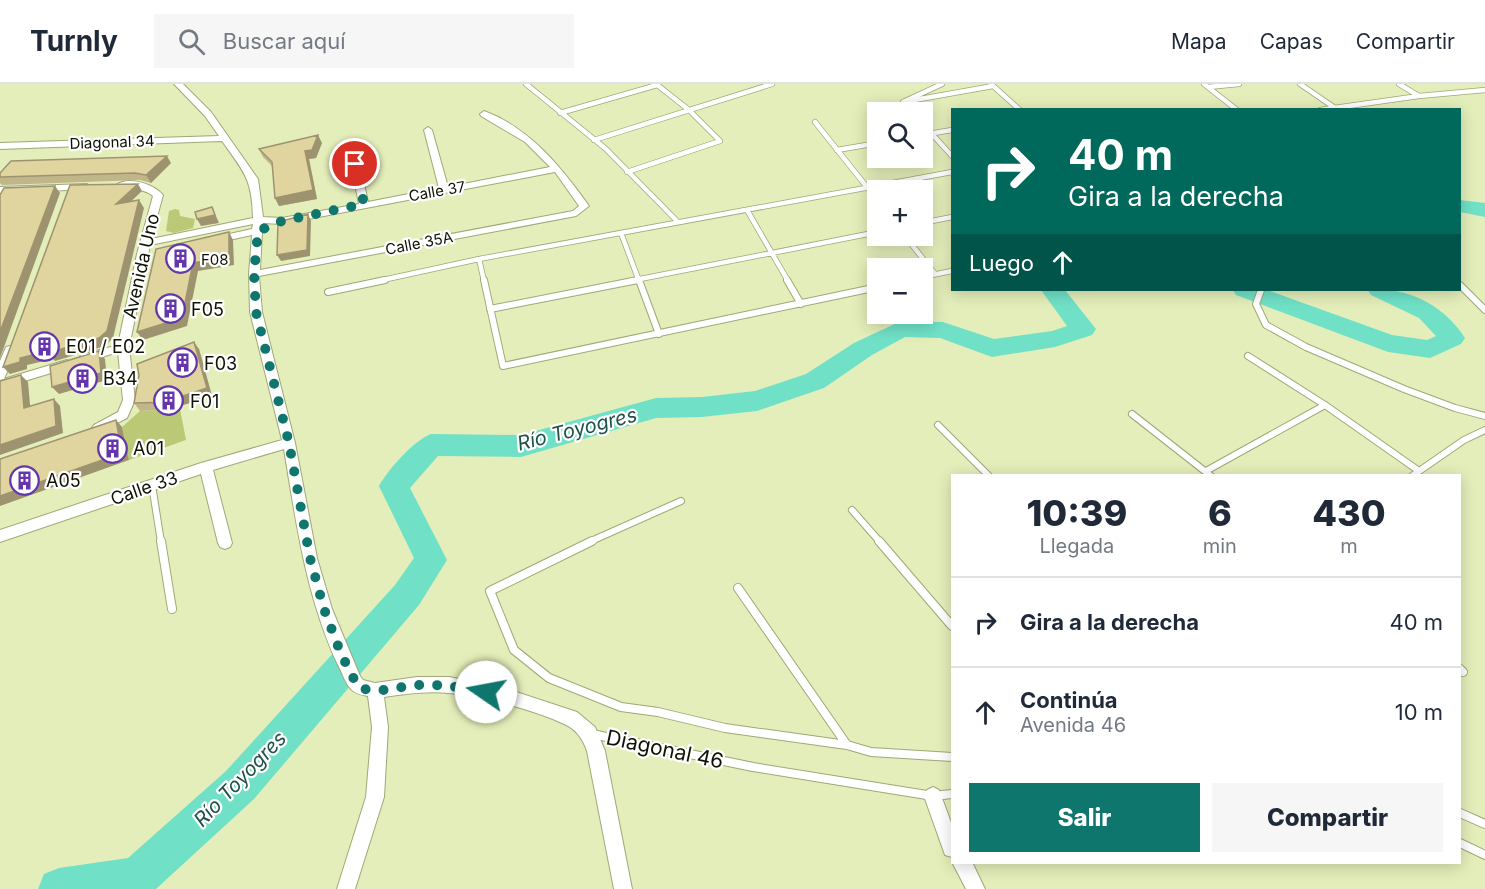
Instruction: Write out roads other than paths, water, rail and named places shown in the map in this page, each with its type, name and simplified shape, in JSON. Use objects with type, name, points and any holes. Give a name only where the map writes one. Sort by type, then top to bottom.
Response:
[{"type":"street","points":[[178,84],[208,114],[253,179],[257,197],[258,226],[254,274],[256,312],[289,443],[310,558],[324,609],[354,681],[358,687],[375,692],[380,727],[375,797],[346,889]]},
{"type":"street","points":[[484,114],[528,140],[557,169]]},
{"type":"street","points":[[428,130],[444,189]]},
{"type":"street","name":"Diagonal 34","points":[[0,146],[224,138]]},
{"type":"street","points":[[351,144],[364,204]]},
{"type":"street","name":"Calle 37","points":[[144,249],[364,204],[557,169]]},
{"type":"street","name":"Calle 35A","points":[[254,274],[576,213],[584,206],[557,169]]},
{"type":"street","name":"Avenida Uno","points":[[0,190],[67,193],[101,186],[140,184],[152,188],[158,195],[123,346],[129,400],[123,415],[83,433]]},
{"type":"street","points":[[0,376],[12,343]]},
{"type":"street","points":[[0,384],[123,346]]},
{"type":"street","name":"Calle 33","points":[[0,536],[206,467],[289,443]]},
{"type":"street","points":[[206,467],[225,543]]},
{"type":"street","name":"Diagonal 46","points":[[375,692],[417,685],[449,685],[504,696],[571,718],[589,733]]},
{"type":"street","points":[[589,733],[596,751],[622,889]]},
{"type":"street","points":[[933,796],[951,845]]},
{"type":"street","points":[[962,864],[976,889]]},
{"type":"lane","points":[[526,84],[594,140],[678,222]]},
{"type":"lane","points":[[560,113],[656,84],[689,110],[720,141],[627,172]]},
{"type":"lane","points":[[594,140],[772,84]]},
{"type":"lane","points":[[903,102],[942,84]]},
{"type":"lane","points":[[1206,86],[1239,84]]},
{"type":"lane","points":[[1300,84],[1335,108]]},
{"type":"lane","points":[[1399,84],[1419,96]]},
{"type":"lane","points":[[903,102],[992,85],[1018,108]]},
{"type":"lane","points":[[1206,86],[1234,108]]},
{"type":"lane","points":[[1342,108],[1419,96],[1485,90]]},
{"type":"lane","points":[[328,292],[479,259],[867,188],[815,122]]},
{"type":"lane","points":[[933,134],[951,130]]},
{"type":"lane","points":[[933,135],[951,155]]},
{"type":"lane","points":[[837,150],[867,145]]},
{"type":"lane","points":[[910,180],[951,172]]},
{"type":"lane","points":[[747,210],[801,304]]},
{"type":"lane","points":[[933,221],[951,217]]},
{"type":"lane","points":[[621,233],[659,334]]},
{"type":"lane","points":[[490,309],[867,234]]},
{"type":"lane","points":[[913,246],[934,274],[951,271]]},
{"type":"lane","points":[[479,259],[503,366],[867,289]]},
{"type":"lane","points":[[1461,286],[1485,310]]},
{"type":"lane","points":[[1261,291],[1256,304],[1266,325],[1306,347],[1404,389],[1455,408],[1485,416]]},
{"type":"lane","points":[[1248,356],[1325,405],[1416,473],[1464,440],[1485,430]]},
{"type":"lane","points":[[1132,414],[1209,473],[1325,405]]},
{"type":"lane","points":[[938,424],[987,474]]},
{"type":"lane","points":[[152,485],[172,609]]},
{"type":"lane","points":[[681,501],[574,549],[490,591],[514,650],[549,678],[621,707],[658,712],[725,728],[847,745],[871,752],[951,757]]},
{"type":"lane","points":[[852,510],[951,625]]},
{"type":"lane","points":[[738,588],[847,745]]},
{"type":"lane","name":"Diagonal 46","points":[[589,733],[753,767],[933,796],[951,794]]},
{"type":"lane","points":[[1461,813],[1485,824]]},
{"type":"lane","points":[[1461,843],[1485,855]]},
{"type":"waterway","name":"Río Toyogres","points":[[1461,206],[1485,210]]},
{"type":"waterway","name":"Río Toyogres","points":[[59,889],[137,878],[240,785],[407,595],[431,560],[394,486],[431,445],[521,446],[656,408],[702,407],[757,401],[815,381],[863,349],[901,329],[943,330],[992,348],[1055,339],[1083,329],[1054,291]]},
{"type":"waterway","name":"Río Toyogres","points":[[1248,291],[1388,343],[1430,349],[1452,338],[1428,312],[1382,291]]},
{"type":"place","name":"F08","points":[[180,259]]},
{"type":"place","name":"F05","points":[[170,309]]},
{"type":"place","name":"E01 / E02","points":[[45,346]]},
{"type":"place","name":"F03","points":[[183,363]]},
{"type":"place","name":"B34","points":[[82,378]]},
{"type":"place","name":"F01","points":[[169,401]]},
{"type":"place","name":"A01","points":[[112,448]]},
{"type":"place","name":"A05","points":[[25,480]]}]
